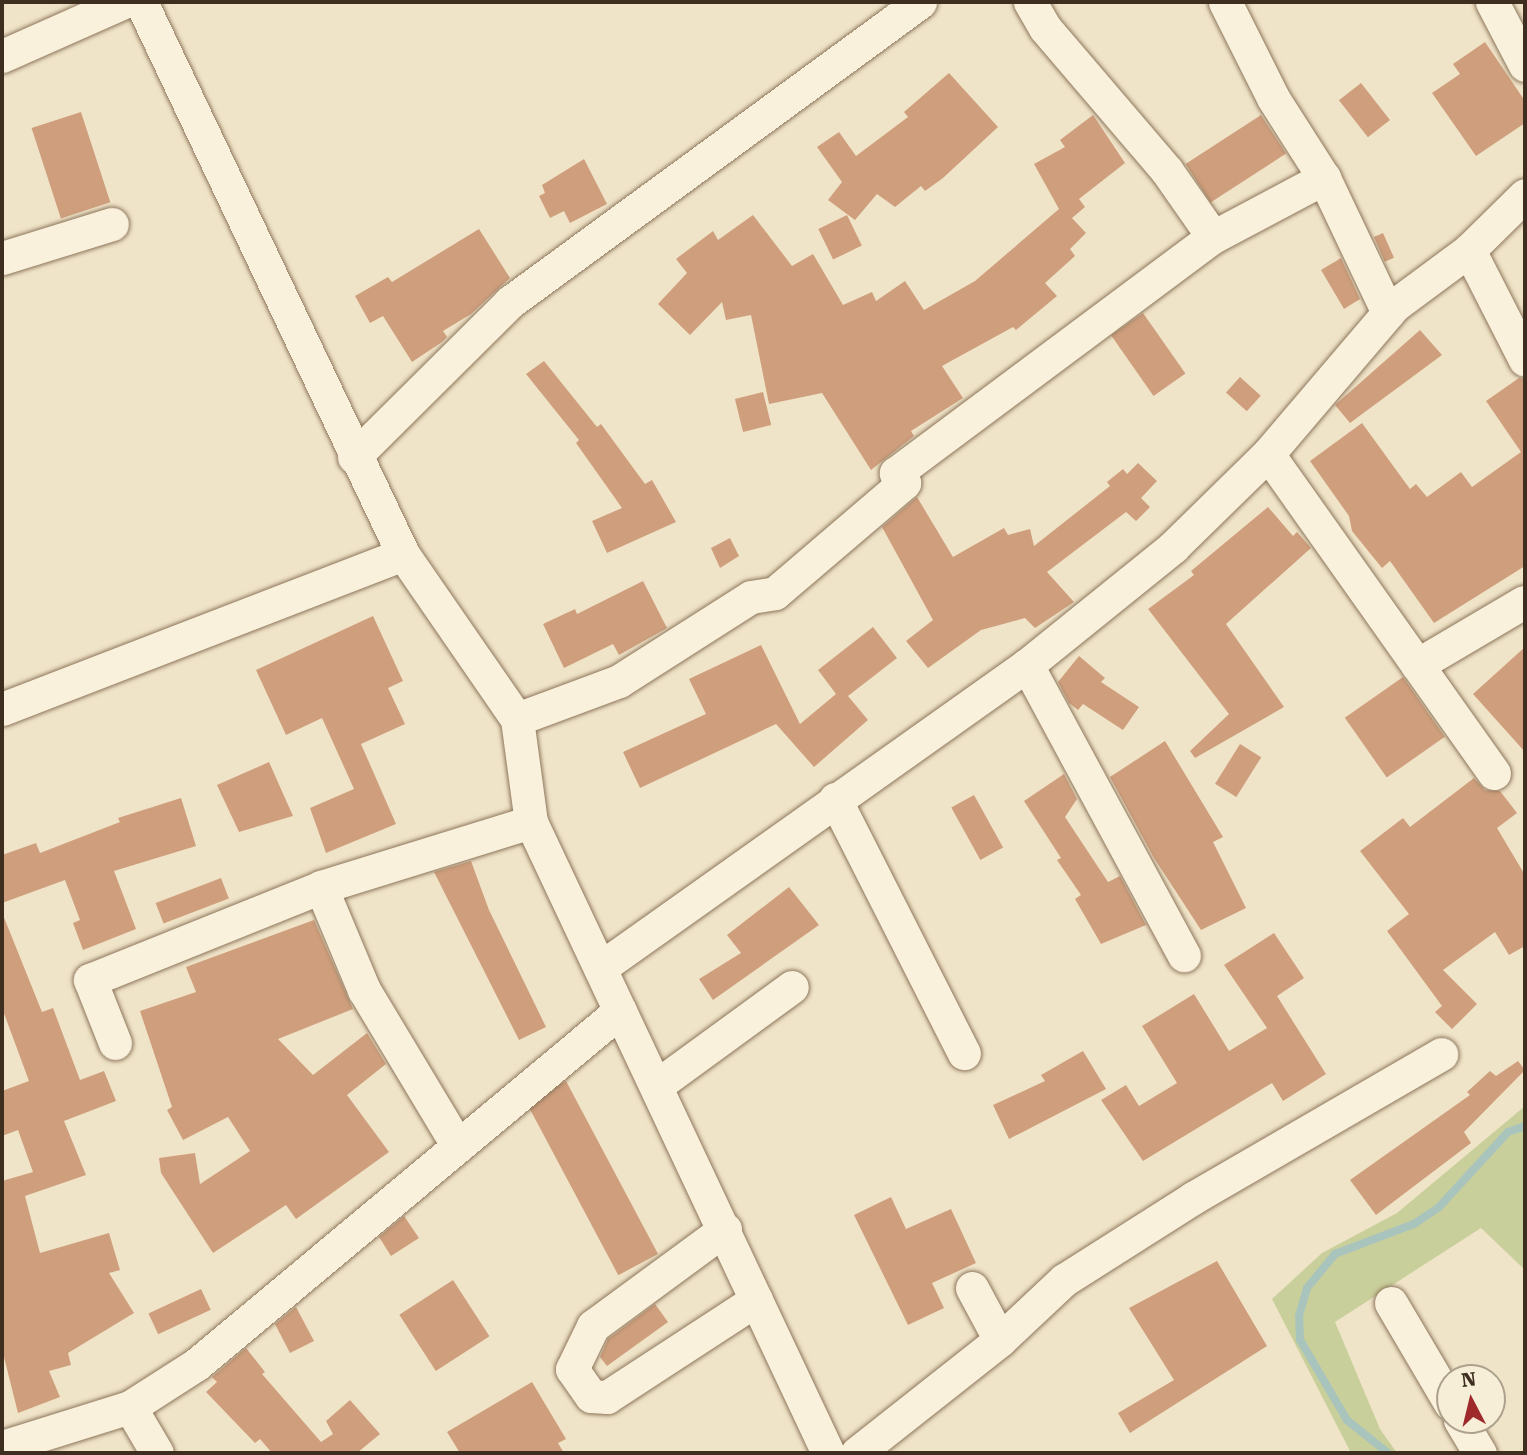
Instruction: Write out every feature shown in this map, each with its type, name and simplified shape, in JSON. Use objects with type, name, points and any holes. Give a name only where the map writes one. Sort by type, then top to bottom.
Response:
[{"type":"street","points":[[2,56],[124,2]]},
{"type":"street","points":[[141,2],[354,457],[403,554],[517,719],[531,822],[725,1229],[828,1453]]},
{"type":"street","points":[[354,457],[510,302],[920,2]]},
{"type":"street","points":[[1030,2],[1045,27],[1167,171],[1213,237]]},
{"type":"street","points":[[1225,2],[1273,98],[1324,178],[1388,313]]},
{"type":"street","points":[[1493,2],[1525,65]]},
{"type":"street","points":[[517,719],[619,681],[751,597],[775,593],[904,483],[896,473],[1213,237],[1324,178]]},
{"type":"street","points":[[600,968],[1027,665],[1173,547],[1268,454],[1388,313],[1469,250],[1525,195]]},
{"type":"street","points":[[2,258],[112,224]]},
{"type":"street","points":[[1469,250],[1525,360]]},
{"type":"street","points":[[1268,454],[1494,773]]},
{"type":"street","points":[[2,709],[403,554]]},
{"type":"street","points":[[1417,665],[1524,602]]},
{"type":"street","points":[[1027,665],[1184,955]]},
{"type":"street","points":[[835,799],[964,1054]]},
{"type":"street","points":[[115,1043],[90,980],[321,887],[531,822]]},
{"type":"street","points":[[321,887],[364,990],[457,1145]]},
{"type":"street","points":[[656,1086],[792,987]]},
{"type":"street","points":[[2,1447],[130,1407],[197,1364],[620,1011]]},
{"type":"street","points":[[857,1453],[1000,1340],[1064,1280],[1204,1191],[1441,1054]]},
{"type":"street","points":[[725,1229],[593,1326],[572,1369],[591,1396],[607,1397],[756,1300]]},
{"type":"street","points":[[972,1288],[1000,1340]]},
{"type":"street","points":[[1391,1303],[1436,1379]]},
{"type":"street","points":[[130,1407],[157,1453]]},
{"type":"street","points":[[1468,1434],[1480,1453]]},
{"type":"green space","points":[[1525,1106],[1525,1270],[1481,1228],[1335,1322],[1380,1429],[1397,1453],[1351,1453],[1272,1299],[1322,1253],[1397,1213]]},
{"type":"building","points":[[1485,42],[1525,101],[1525,123],[1476,156],[1432,93],[1460,74],[1453,64]]},
{"type":"building","points":[[949,73],[998,127],[943,178],[925,191],[921,186],[895,207],[877,194],[855,220],[828,200],[842,182],[817,147],[839,132],[856,156],[908,117],[904,112]]},
{"type":"building","points":[[1361,83],[1390,120],[1368,137],[1339,100]]},
{"type":"building","points":[[81,112],[110,202],[61,218],[32,128]]},
{"type":"building","points":[[1093,115],[1125,163],[1079,199],[1085,207],[1072,218],[1086,233],[1070,249],[1075,256],[1045,283],[1057,296],[1016,330],[1013,327],[942,366],[963,398],[911,431],[914,436],[871,470],[822,393],[769,404],[751,315],[726,320],[722,302],[690,335],[658,304],[687,273],[676,259],[713,231],[718,240],[753,215],[792,266],[813,254],[843,305],[872,292],[876,301],[905,281],[924,310],[975,281],[1059,209],[1034,164],[1065,147],[1060,140]]},
{"type":"building","points":[[1261,115],[1286,154],[1211,203],[1186,164]]},
{"type":"building","points":[[584,159],[607,204],[570,223],[564,211],[550,218],[539,196],[545,193],[542,185]]},
{"type":"building","points":[[847,215],[862,246],[833,260],[818,229]]},
{"type":"building","points":[[479,229],[510,278],[471,314],[443,331],[447,337],[442,342],[412,362],[383,316],[370,323],[355,296],[388,277],[392,282]]},
{"type":"building","points":[[1383,233],[1394,258],[1385,262],[1374,237]]},
{"type":"building","points":[[1341,258],[1360,299],[1344,309],[1321,270]]},
{"type":"building","points":[[1143,313],[1185,374],[1153,396],[1111,335]]},
{"type":"building","points":[[1420,330],[1442,355],[1350,423],[1335,405]]},
{"type":"building","points":[[544,361],[597,427],[601,424],[645,484],[652,480],[676,522],[607,553],[592,521],[622,508],[576,443],[579,440],[526,374]]},
{"type":"building","points":[[1240,377],[1261,396],[1247,411],[1226,393]]},
{"type":"building","points":[[1519,378],[1525,379],[1525,566],[1434,623],[1390,561],[1382,568],[1352,531],[1349,516],[1310,461],[1362,423],[1410,489],[1416,484],[1427,497],[1461,472],[1472,487],[1521,452],[1486,401]]},
{"type":"building","points":[[763,392],[771,425],[743,432],[735,399]]},
{"type":"building","points":[[1138,463],[1157,481],[1141,498],[1150,507],[1136,521],[1126,512],[1047,572],[1074,602],[1035,628],[1025,618],[981,630],[928,668],[906,641],[933,620],[882,527],[917,497],[953,557],[1004,528],[1008,535],[1030,529],[1034,546],[1110,486],[1107,482],[1123,469],[1127,474]]},
{"type":"building","points":[[1268,507],[1293,536],[1297,532],[1311,548],[1226,624],[1284,707],[1195,758],[1190,751],[1229,714],[1148,609],[1194,575],[1191,571]]},
{"type":"building","points":[[730,538],[739,556],[720,568],[711,548]]},
{"type":"building","points":[[643,581],[667,628],[619,655],[613,644],[564,668],[543,624],[575,609],[577,614]]},
{"type":"building","points":[[373,616],[403,681],[388,688],[405,724],[361,744],[396,824],[326,853],[310,808],[354,789],[322,718],[286,735],[256,670]]},
{"type":"building","points":[[873,627],[897,658],[848,696],[868,720],[814,767],[776,724],[640,788],[623,752],[706,714],[689,679],[761,645],[800,724],[836,694],[818,670]]},
{"type":"building","points":[[1525,647],[1525,752],[1473,694]]},
{"type":"building","points":[[1079,656],[1105,678],[1101,682],[1139,707],[1123,730],[1083,704],[1078,710],[1069,703],[1058,682]]},
{"type":"building","points":[[1403,677],[1445,737],[1387,778],[1345,718]]},
{"type":"building","points":[[1165,741],[1223,837],[1213,842],[1246,908],[1201,930],[1154,858],[1110,777]]},
{"type":"building","points":[[1240,744],[1261,757],[1236,797],[1215,784]]},
{"type":"building","points":[[269,762],[293,816],[239,832],[217,785]]},
{"type":"building","points":[[1064,774],[1077,799],[1065,817],[1108,882],[1120,876],[1146,925],[1101,944],[1075,899],[1081,895],[1057,860],[1061,858],[1024,801]]},
{"type":"building","points":[[1474,778],[1485,790],[1500,791],[1517,813],[1497,828],[1525,875],[1525,946],[1509,955],[1495,932],[1443,970],[1477,1004],[1452,1029],[1435,1012],[1442,1006],[1387,931],[1409,914],[1360,851],[1403,818],[1410,827]]},
{"type":"building","points":[[974,795],[1003,847],[980,860],[951,808]]},
{"type":"building","points":[[181,798],[196,846],[114,871],[136,929],[83,950],[73,923],[80,920],[65,880],[2,903],[2,855],[36,843],[40,853],[120,822],[118,818]]},
{"type":"building","points":[[471,861],[489,910],[546,1027],[519,1040],[434,872]]},
{"type":"building","points":[[221,878],[229,899],[164,924],[156,903]]},
{"type":"building","points":[[789,887],[819,925],[713,1000],[699,979],[741,953],[727,935]]},
{"type":"building","points":[[3,915],[42,1012],[53,1008],[80,1080],[104,1071],[116,1101],[64,1121],[86,1175],[25,1196],[40,1253],[109,1233],[120,1270],[109,1273],[134,1313],[68,1353],[71,1365],[49,1371],[60,1397],[18,1413],[2,1349],[2,1181],[33,1172],[18,1130],[2,1136],[2,1091],[29,1081],[2,1008]]},
{"type":"building","points":[[314,920],[353,1009],[278,1039],[313,1075],[367,1033],[386,1064],[347,1095],[389,1152],[296,1219],[286,1205],[213,1253],[161,1173],[159,1158],[195,1153],[200,1184],[250,1151],[228,1117],[183,1140],[167,1110],[172,1107],[140,1011],[196,992],[186,967]]},
{"type":"building","points":[[1274,933],[1304,978],[1277,996],[1326,1074],[1283,1101],[1272,1083],[1143,1161],[1101,1100],[1126,1085],[1139,1106],[1177,1083],[1142,1026],[1194,994],[1229,1051],[1267,1028],[1224,965]]},
{"type":"building","points":[[1083,1051],[1106,1089],[1009,1139],[993,1105],[1045,1081],[1041,1075]]},
{"type":"building","points":[[1518,1061],[1525,1070],[1464,1132],[1471,1143],[1376,1215],[1350,1180],[1470,1095],[1467,1092],[1490,1071],[1496,1076]]},
{"type":"building","points":[[566,1081],[658,1254],[618,1275],[526,1102]]},
{"type":"building","points":[[891,1197],[906,1229],[951,1209],[976,1263],[932,1283],[944,1308],[908,1325],[854,1215]]},
{"type":"building","points":[[404,1216],[419,1238],[391,1256],[379,1237]]},
{"type":"building","points":[[1217,1261],[1267,1346],[1130,1433],[1118,1413],[1174,1380],[1129,1308]]},
{"type":"building","points":[[453,1280],[489,1336],[436,1371],[399,1315]]},
{"type":"building","points":[[201,1289],[211,1310],[158,1334],[148,1314]]},
{"type":"building","points":[[655,1304],[668,1322],[607,1366],[600,1357],[608,1339]]},
{"type":"building","points":[[296,1307],[314,1341],[290,1353],[275,1324]]},
{"type":"building","points":[[246,1348],[265,1372],[262,1374],[321,1442],[333,1434],[326,1421],[350,1400],[380,1434],[357,1453],[272,1453],[260,1439],[255,1443],[206,1392],[217,1382],[212,1377]]},
{"type":"building","points":[[532,1382],[566,1439],[558,1443],[564,1453],[460,1453],[447,1432]]},
{"type":"waterway","points":[[1388,1453],[1347,1420],[1300,1340],[1299,1316],[1307,1288],[1335,1254],[1414,1224],[1439,1207],[1508,1132],[1525,1126]]}]
